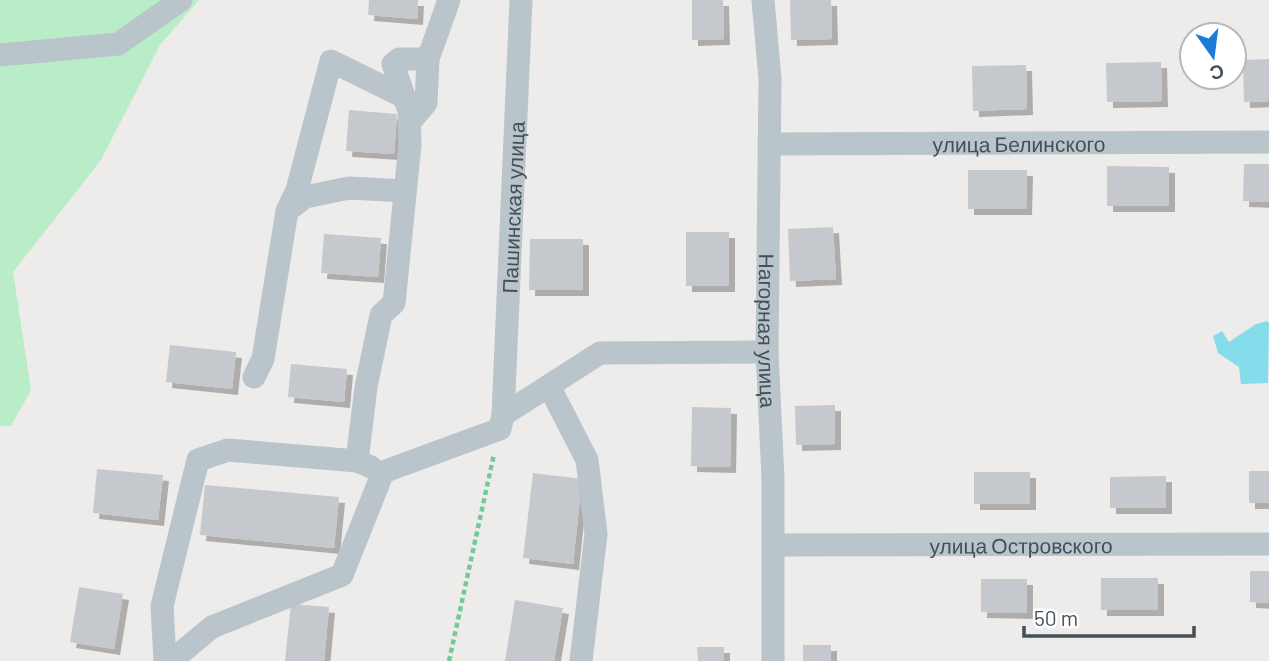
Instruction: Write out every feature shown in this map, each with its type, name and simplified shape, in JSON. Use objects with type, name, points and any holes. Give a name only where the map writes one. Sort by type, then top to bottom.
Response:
[{"type":"street","points":[[0,55],[118,44],[181,0]]},
{"type":"street","points":[[409,124],[426,103],[428,60],[449,0]]},
{"type":"street","name":"Нагорная улица","points":[[763,0],[770,79],[767,352],[773,478],[773,661]]},
{"type":"street","name":"Пашинская улица","points":[[501,422],[515,5]]},
{"type":"street","points":[[357,461],[366,387],[381,315],[394,303],[410,145],[409,111],[393,64],[399,59],[428,60]]},
{"type":"street","points":[[254,377],[263,359],[287,211],[297,190],[331,61],[404,97]]},
{"type":"street","name":"улица Белинского","points":[[769,144],[1269,142]]},
{"type":"street","points":[[287,211],[306,197],[349,188],[405,191]]},
{"type":"street","points":[[171,661],[212,627],[342,575],[383,472],[501,422],[600,353],[767,352]]},
{"type":"street","points":[[549,386],[587,460],[596,534],[581,661]]},
{"type":"street","points":[[165,661],[163,606],[198,460],[228,450],[357,461],[383,472]]},
{"type":"street","name":"улица Островского","points":[[773,545],[1269,544]]},
{"type":"path","points":[[449,661],[501,422]]},
{"type":"green space","points":[[0,0],[199,0],[160,45],[101,160],[13,272],[31,390],[11,426],[0,426]]},
{"type":"water","points":[[1267,321],[1268,383],[1241,384],[1239,367],[1218,353],[1213,336],[1222,331],[1229,342],[1256,324]]},
{"type":"building","points":[[369,0],[418,0],[417,19],[368,15]]},
{"type":"building","points":[[692,0],[723,0],[724,39],[692,40]]},
{"type":"building","points":[[790,0],[831,0],[832,39],[791,40]]},
{"type":"building","points":[[1269,59],[1269,101],[1244,102],[1244,91],[1248,91],[1248,60]]},
{"type":"building","points":[[1161,62],[1162,101],[1107,102],[1106,63]]},
{"type":"building","points":[[1026,65],[1027,109],[973,111],[972,66]]},
{"type":"building","points":[[349,110],[397,114],[394,154],[346,151]]},
{"type":"building","points":[[1244,164],[1269,164],[1269,202],[1243,201]]},
{"type":"building","points":[[1107,166],[1169,167],[1169,206],[1107,206]]},
{"type":"building","points":[[968,170],[1027,170],[1026,209],[968,209]]},
{"type":"building","points":[[833,227],[836,279],[790,281],[788,229]]},
{"type":"building","points":[[686,232],[729,232],[729,286],[686,286]]},
{"type":"building","points":[[324,234],[381,238],[378,277],[321,273]]},
{"type":"building","points":[[530,239],[583,239],[583,290],[529,290]]},
{"type":"building","points":[[170,345],[236,352],[232,389],[166,382]]},
{"type":"building","points":[[291,364],[347,369],[344,402],[288,397]]},
{"type":"building","points":[[835,405],[835,444],[796,445],[795,406]]},
{"type":"building","points":[[692,407],[731,408],[730,467],[691,466]]},
{"type":"building","points":[[97,469],[163,475],[158,520],[93,513]]},
{"type":"building","points":[[1249,471],[1269,471],[1269,503],[1249,503]]},
{"type":"building","points":[[974,472],[1030,472],[1030,504],[974,504]]},
{"type":"building","points":[[533,473],[582,479],[573,564],[523,558]]},
{"type":"building","points":[[1166,476],[1166,508],[1110,508],[1110,477]]},
{"type":"building","points":[[205,485],[339,497],[334,548],[200,535]]},
{"type":"building","points":[[1250,571],[1269,571],[1269,603],[1250,602]]},
{"type":"building","points":[[1101,578],[1158,578],[1158,610],[1101,610]]},
{"type":"building","points":[[981,579],[1027,579],[1027,613],[981,612]]},
{"type":"building","points":[[79,587],[123,594],[114,649],[70,642]]},
{"type":"building","points":[[515,600],[563,608],[554,661],[505,661]]},
{"type":"building","points":[[291,604],[329,607],[324,661],[285,661]]},
{"type":"building","points":[[803,645],[831,645],[831,661],[803,661]]},
{"type":"building","points":[[697,647],[724,647],[724,661],[698,661]]}]
